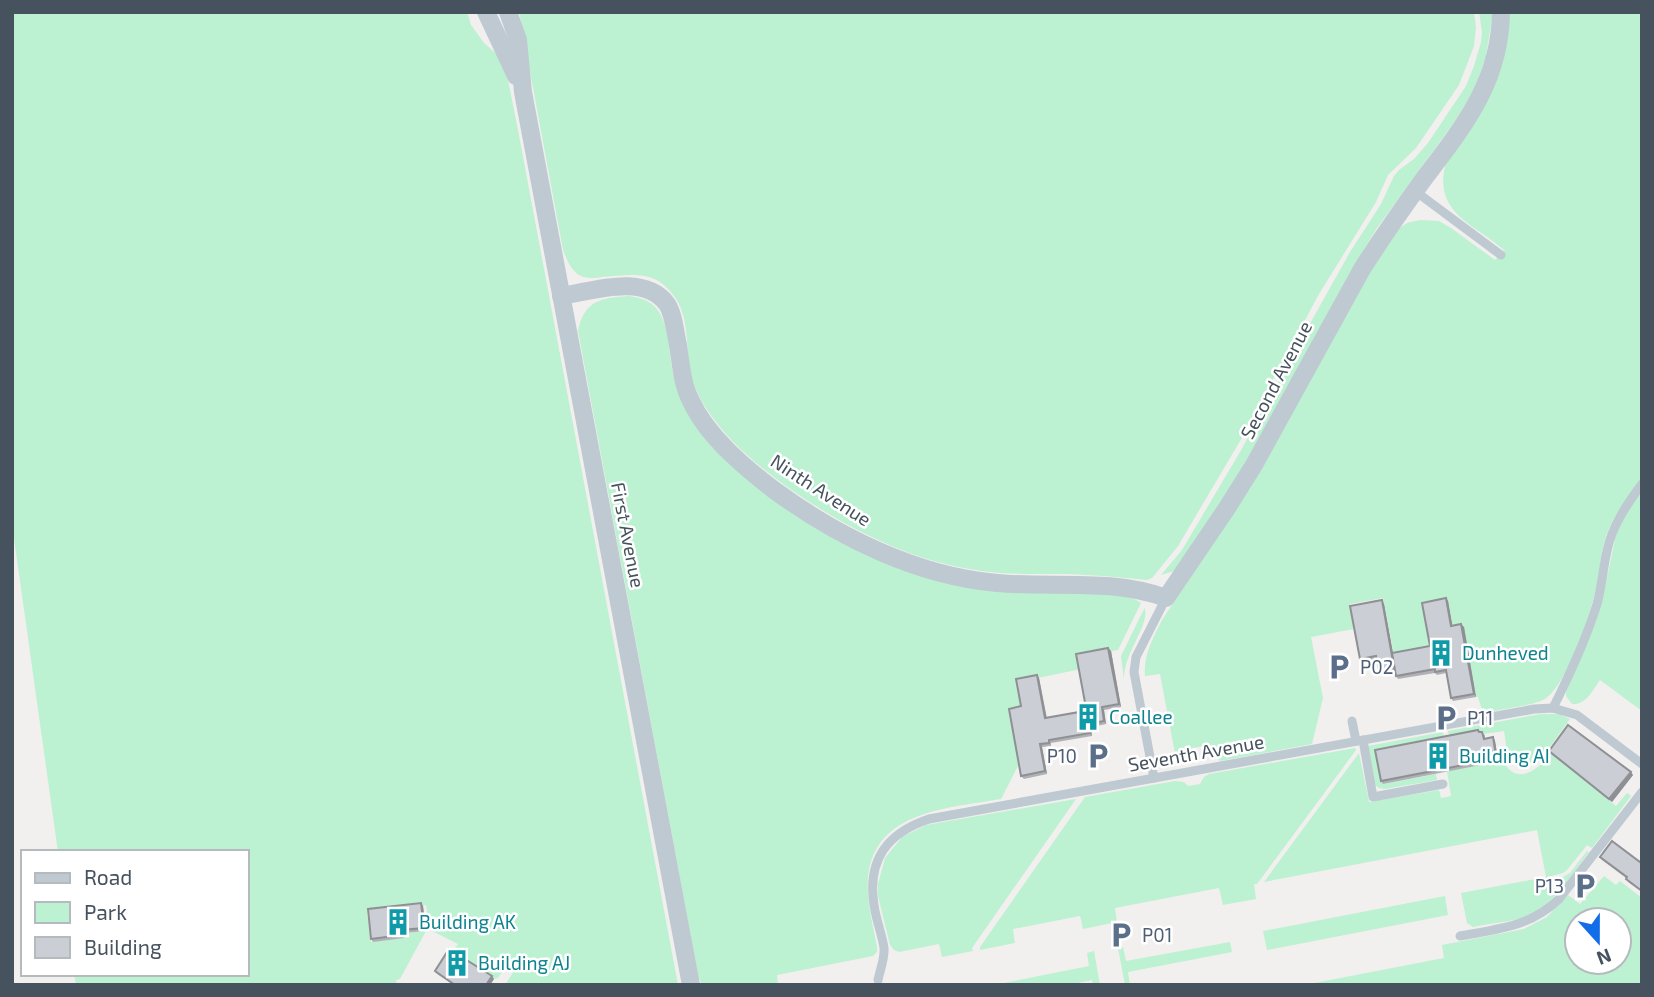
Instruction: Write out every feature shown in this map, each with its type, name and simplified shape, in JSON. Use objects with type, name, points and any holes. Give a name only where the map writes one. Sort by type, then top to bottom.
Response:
[{"type":"street","name":"First Avenue","points":[[486,12],[523,92]]},
{"type":"street","name":"First Avenue","points":[[508,12],[518,40],[523,92],[691,985]]},
{"type":"street","name":"Second Avenue","points":[[1166,598],[1254,465],[1349,290],[1381,238],[1470,115],[1483,92],[1496,50],[1501,12]]},
{"type":"street","name":"Ninth Avenue","points":[[561,296],[620,286],[639,286],[656,293],[668,305],[674,324],[683,381],[690,401],[718,440],[774,489],[825,523],[882,553],[951,575],[996,583],[1094,584],[1124,587],[1166,598]]},
{"type":"lane","points":[[1415,191],[1501,256]]},
{"type":"lane","points":[[1553,708],[1589,628],[1611,537],[1642,484]]},
{"type":"lane","name":"Second Avenue","points":[[1154,778],[1134,672],[1136,657],[1166,598]]},
{"type":"lane","name":"Seventh Avenue","points":[[878,980],[884,950],[873,902],[873,872],[878,858],[897,834],[912,825],[929,820],[1534,709],[1553,708],[1577,715],[1642,764]]},
{"type":"lane","points":[[1352,722],[1373,796],[1443,784]]},
{"type":"lane","points":[[1461,936],[1518,925],[1550,908],[1642,792]]},
{"type":"green space","points":[[12,12],[467,12],[471,25],[484,43],[499,56],[507,75],[678,985],[505,985],[516,968],[508,963],[498,978],[494,979],[452,952],[458,944],[430,930],[426,905],[367,913],[371,942],[403,938],[403,933],[426,931],[400,979],[396,980],[397,985],[76,985],[74,976],[248,976],[248,850],[58,850],[12,524]]},
{"type":"green space","points":[[519,12],[1474,12],[1476,27],[1474,46],[1459,85],[1416,148],[1388,175],[1376,202],[1319,294],[1243,436],[1178,546],[1152,578],[1147,580],[1077,574],[993,572],[956,567],[931,560],[883,542],[837,519],[793,491],[747,455],[717,423],[699,396],[691,374],[682,312],[667,287],[659,281],[642,276],[584,277],[575,271],[568,261],[563,250]]},
{"type":"green space","points":[[1479,12],[1493,12],[1486,56],[1474,91],[1377,228],[1252,453],[1220,505],[1174,571],[1161,575],[1182,550],[1240,452],[1350,252],[1381,204],[1394,176],[1428,143],[1466,86],[1481,42]]},
{"type":"green space","points":[[1508,12],[1642,12],[1642,477],[1609,528],[1594,597],[1570,663],[1554,690],[1545,699],[1483,713],[1476,697],[1464,628],[1432,649],[1394,656],[1383,598],[1350,604],[1354,629],[1311,637],[1323,698],[1312,744],[1220,761],[1208,745],[1178,751],[1176,759],[1160,674],[1145,676],[1147,654],[1152,640],[1162,620],[1260,472],[1355,295],[1395,231],[1407,223],[1420,220],[1439,221],[1495,260],[1504,250],[1458,215],[1445,193],[1443,179],[1446,162]]},
{"type":"green space","points":[[628,296],[647,301],[659,312],[666,329],[672,369],[681,397],[713,448],[932,579],[996,591],[1115,595],[1141,603],[1118,650],[1079,658],[1081,669],[1018,682],[1023,709],[1009,713],[1019,764],[1001,799],[918,816],[900,825],[885,838],[874,855],[868,877],[869,903],[877,952],[873,956],[777,975],[778,985],[702,985],[698,975],[578,331],[589,307],[601,300]]},
{"type":"green space","points":[[1642,491],[1642,711],[1600,680],[1585,699],[1572,704],[1566,692],[1595,623],[1616,535],[1625,515]]},
{"type":"green space","points":[[1145,608],[1143,624],[1127,660],[1124,680],[1121,656]]},
{"type":"green space","points":[[1541,714],[1559,714],[1570,719],[1544,754],[1523,768],[1510,758],[1504,731],[1450,739],[1448,731]]},
{"type":"green space","points":[[1443,732],[1444,740],[1383,784],[1436,774],[1437,780],[1385,789],[1375,785],[1368,746]]},
{"type":"green space","points":[[1355,748],[1257,884],[1254,884],[1256,899],[1223,905],[1219,888],[1115,908],[1117,922],[1083,929],[1080,916],[1013,929],[1015,943],[980,950],[1085,797],[1175,781],[1184,782],[1188,786],[1200,784],[1209,774]]},
{"type":"green space","points":[[1359,753],[1369,802],[1439,790],[1441,798],[1451,796],[1447,771],[1502,759],[1508,768],[1520,774],[1533,770],[1551,754],[1616,806],[1627,793],[1631,796],[1592,848],[1587,845],[1563,873],[1547,877],[1548,881],[1570,873],[1587,851],[1589,852],[1554,896],[1537,911],[1515,920],[1473,927],[1467,923],[1461,893],[1546,877],[1537,830],[1264,882]]},
{"type":"green space","points":[[1076,799],[972,948],[973,951],[942,957],[939,944],[899,952],[894,950],[890,945],[878,896],[878,884],[885,858],[902,837],[926,825]]},
{"type":"green space","points":[[1604,876],[1616,885],[1620,881],[1642,898],[1642,985],[1304,985],[1444,958],[1442,945],[1524,929],[1547,917],[1568,895],[1580,904]]},
{"type":"green space","points":[[1445,896],[1448,915],[1267,950],[1263,931]]},
{"type":"green space","points":[[1230,942],[1232,952],[1128,972],[1130,985],[1125,985],[1118,948],[1123,947],[1126,961]]},
{"type":"green space","points":[[1094,951],[1100,985],[1093,985],[1092,980],[1068,985],[994,985],[1089,966],[1087,953]]},
{"type":"building","points":[[1446,598],[1451,626],[1461,624],[1474,694],[1451,698],[1446,670],[1435,672],[1435,669],[1396,676],[1392,653],[1430,646],[1422,603]]},
{"type":"building","points":[[1382,600],[1394,667],[1379,670],[1376,656],[1360,659],[1350,606]]},
{"type":"building","points":[[1108,648],[1119,704],[1102,707],[1104,721],[1089,724],[1076,654]]},
{"type":"building","points":[[1037,675],[1045,718],[1085,711],[1090,733],[1040,744],[1045,771],[1021,776],[1009,709],[1021,706],[1016,679]]},
{"type":"building","points":[[1568,725],[1631,772],[1609,799],[1549,751]]},
{"type":"building","name":"Building AI","points":[[1478,730],[1482,732],[1484,739],[1493,737],[1496,756],[1483,759],[1484,761],[1381,781],[1375,750]]},
{"type":"building","points":[[1612,841],[1640,862],[1642,859],[1642,891],[1600,857]]},
{"type":"building","name":"Building AK","points":[[421,903],[424,928],[401,930],[402,935],[371,939],[368,909]]},
{"type":"building","name":"Building AJ","points":[[449,949],[492,976],[486,985],[455,985],[435,971]]},
{"type":"place","name":"Dunheved","points":[[1441,653]]},
{"type":"place","name":"P02","points":[[1339,667]]},
{"type":"place","name":"Coallee","points":[[1088,717]]},
{"type":"place","name":"P11","points":[[1446,718]]},
{"type":"place","name":"P10","points":[[1098,756]]},
{"type":"place","name":"Building AI","points":[[1438,756]]},
{"type":"place","name":"P13","points":[[1585,886]]},
{"type":"place","name":"Building AK","points":[[398,922]]},
{"type":"place","name":"P01","points":[[1121,935]]},
{"type":"place","name":"Building AJ","points":[[457,963]]}]
